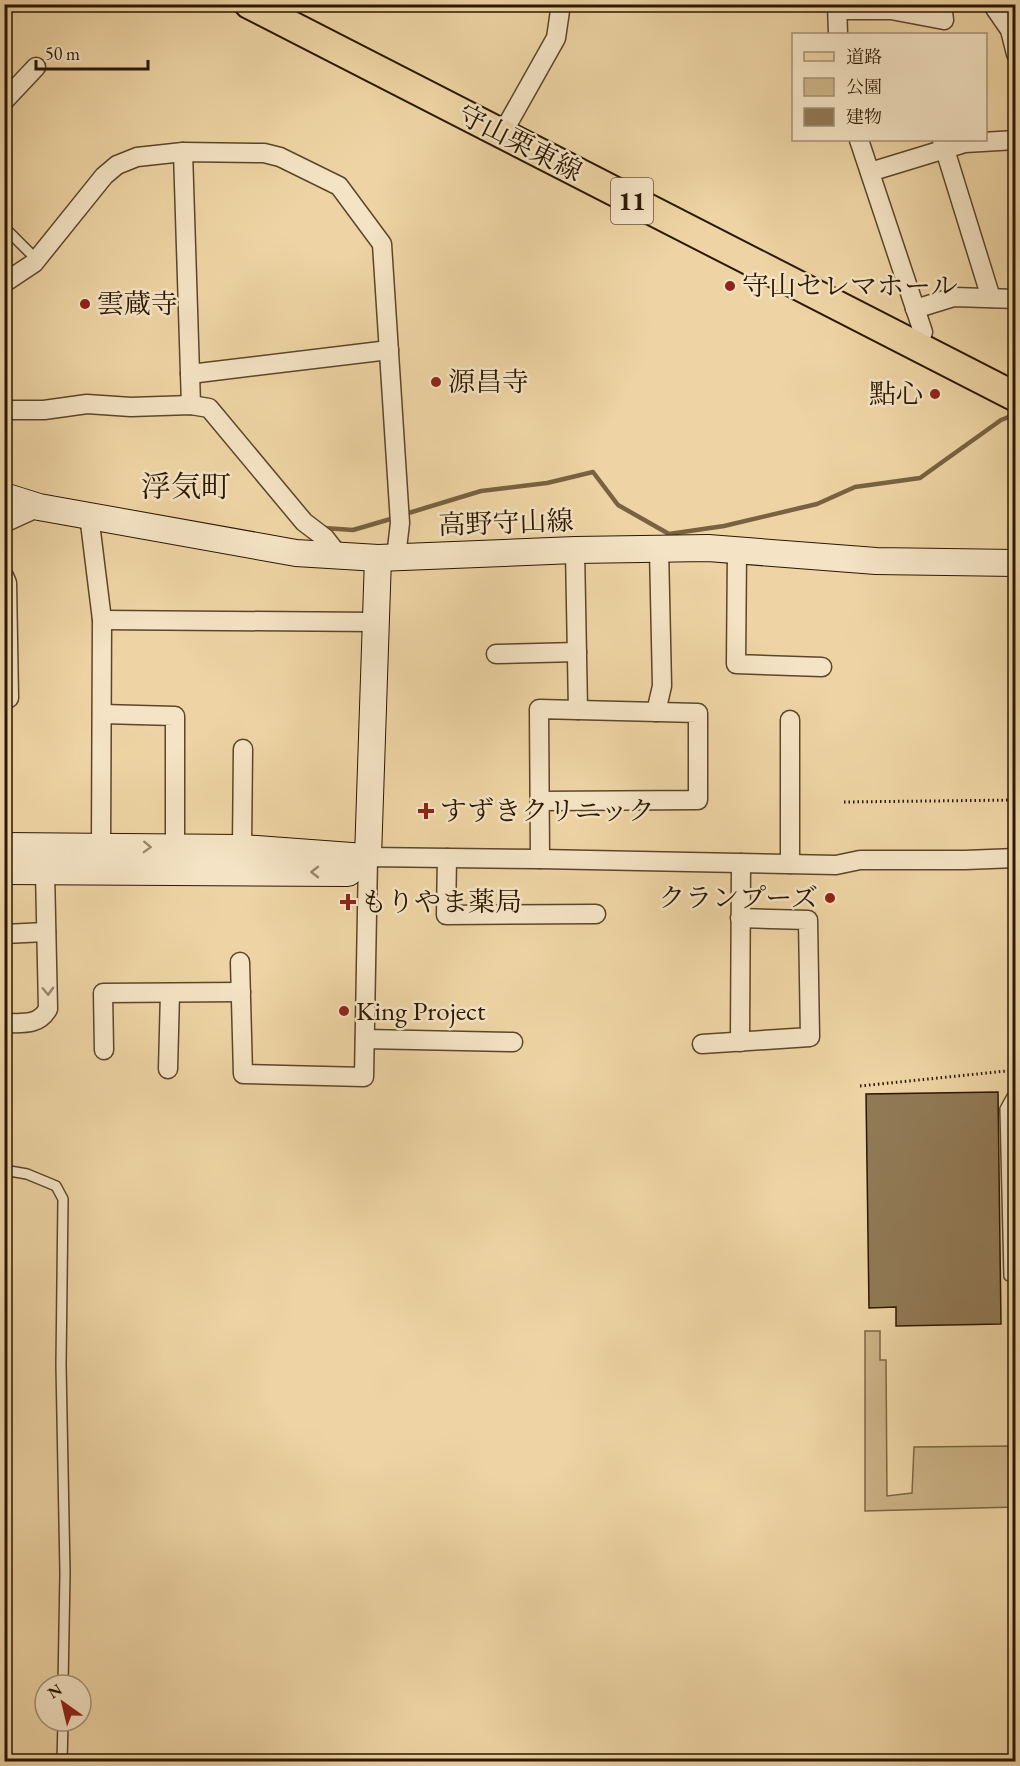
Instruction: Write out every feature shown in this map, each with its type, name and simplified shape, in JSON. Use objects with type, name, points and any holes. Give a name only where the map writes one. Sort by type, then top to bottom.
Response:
[{"type":"main road","name":"守山栗東線","points":[[249,4],[1016,396]]},
{"type":"street","points":[[502,134],[556,38],[561,4]]},
{"type":"street","points":[[838,33],[837,7],[891,10],[944,20],[942,4]]},
{"type":"street","points":[[992,4],[1010,30],[1016,54]]},
{"type":"street","points":[[4,101],[36,67]]},
{"type":"street","points":[[870,172],[943,144],[1016,140]]},
{"type":"street","points":[[859,141],[922,332],[917,346]]},
{"type":"street","points":[[943,144],[991,298]]},
{"type":"street","points":[[183,152],[190,393],[219,418],[304,522],[325,538],[339,556]]},
{"type":"street","points":[[4,283],[37,260],[104,176],[117,165],[137,157],[183,152],[264,153],[280,157],[339,186],[382,244],[400,523],[387,557],[375,622],[364,1077],[243,1074],[240,962]]},
{"type":"street","points":[[915,309],[954,297],[1016,299]]},
{"type":"street","points":[[4,410],[44,410],[87,404],[131,407],[389,350]]},
{"type":"street","name":"高野守山線","points":[[4,496],[39,507],[286,551],[339,556],[387,557],[575,550],[737,549],[876,561],[1016,563]]},
{"type":"street","points":[[4,523],[39,507]]},
{"type":"street","points":[[88,872],[95,846],[102,714],[102,620],[89,515]]},
{"type":"street","points":[[656,712],[662,686],[659,549]]},
{"type":"street","points":[[737,549],[736,664],[822,667]]},
{"type":"street","points":[[575,550],[578,710]]},
{"type":"street","points":[[4,576],[7,583],[9,698]]},
{"type":"street","points":[[102,620],[375,622]]},
{"type":"street","points":[[496,654],[577,652]]},
{"type":"street","points":[[540,859],[539,710],[698,713],[698,800],[541,801]]},
{"type":"street","points":[[102,714],[175,716],[175,848]]},
{"type":"street","points":[[790,720],[790,864]]},
{"type":"street","points":[[242,848],[243,749]]},
{"type":"street","points":[[4,846],[242,848],[368,857],[836,865],[860,860],[1016,858]]},
{"type":"street","points":[[4,871],[348,873],[368,857]]},
{"type":"street","points":[[447,858],[446,915],[596,914]]},
{"type":"street","points":[[740,1042],[741,863]]},
{"type":"street","points":[[4,1023],[33,1023],[42,1019],[48,1009],[45,872]]},
{"type":"street","points":[[702,1044],[810,1037],[808,920],[740,918]]},
{"type":"street","points":[[4,934],[46,932]]},
{"type":"street","points":[[104,1050],[103,993],[241,992]]},
{"type":"street","points":[[168,1069],[170,993]]},
{"type":"street","points":[[365,1039],[513,1042]]},
{"type":"lane","points":[[4,227],[37,260]]},
{"type":"lane","points":[[1016,1098],[1011,1098],[1005,1110],[1010,1276],[1016,1276]]},
{"type":"lane","points":[[4,1170],[27,1174],[56,1186],[63,1199],[61,1365],[65,1573],[63,1673]]},
{"type":"lane","points":[[62,1761],[63,1733]]},
{"type":"path","points":[[844,802],[1016,801]]},
{"type":"path","points":[[860,1086],[1016,1070]]},
{"type":"green space","points":[[865,1331],[880,1331],[880,1360],[886,1360],[887,1496],[912,1493],[914,1447],[1015,1446],[1015,1507],[865,1511]]},
{"type":"building","points":[[1013,1081],[1016,1081],[1016,1187]]},
{"type":"building","points":[[998,1092],[1001,1324],[896,1326],[896,1307],[869,1308],[866,1094]]},
{"type":"waterway","points":[[402,515],[481,491],[547,483],[593,472],[618,505],[669,534],[724,526],[817,504],[855,487],[920,478],[1001,420],[1016,414]]},
{"type":"waterway","points":[[324,528],[353,530],[394,518]]},
{"type":"place","name":"守山セレマホール","points":[[730,286]]},
{"type":"place","name":"雲蔵寺","points":[[85,304]]},
{"type":"place","name":"源昌寺","points":[[436,382]]},
{"type":"place","name":"點心","points":[[935,394]]},
{"type":"place","name":"すずきクリニック","points":[[426,811]]},
{"type":"place","name":"クランプーズ","points":[[830,898]]},
{"type":"place","name":"もりやま薬局","points":[[348,902]]},
{"type":"place","name":"King Project","points":[[344,1011]]},
{"type":"district","name":"浮気町","points":[[186,487]]}]
